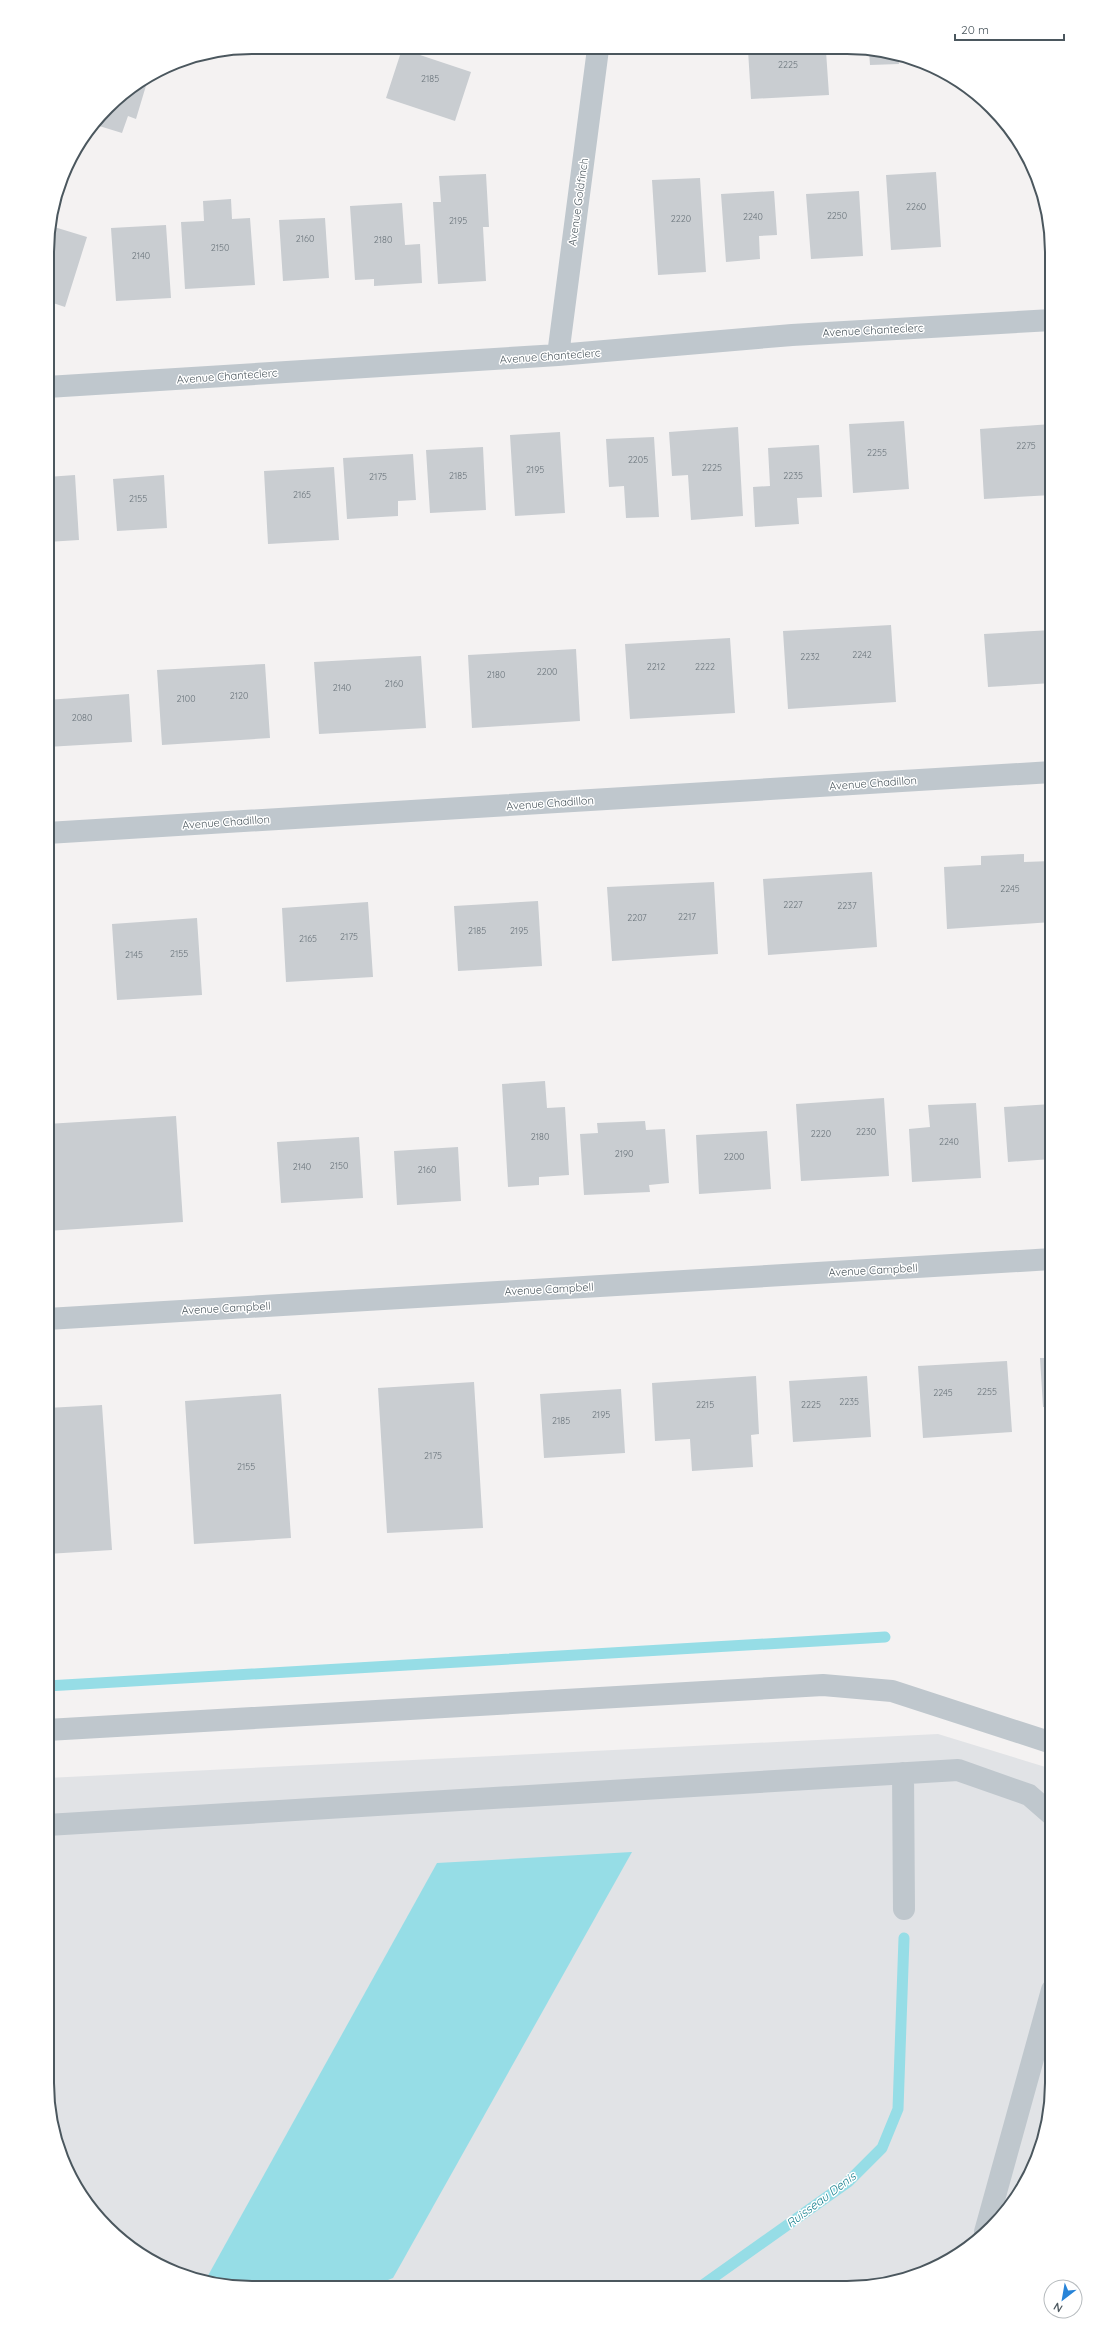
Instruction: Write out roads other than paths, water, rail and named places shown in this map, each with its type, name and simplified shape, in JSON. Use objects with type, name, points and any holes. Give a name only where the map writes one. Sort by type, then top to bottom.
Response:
[{"type":"street","name":"Avenue Goldfinch","points":[[558,356],[602,54]]},
{"type":"street","name":"Avenue Chanteclerc","points":[[54,387],[558,356],[792,335],[1045,320]]},
{"type":"street","name":"Avenue Chadillon","points":[[54,833],[1045,772]]},
{"type":"street","name":"Avenue Campbell","points":[[54,1319],[1045,1259]]},
{"type":"street","points":[[54,1730],[823,1685],[892,1691],[1045,1741]]},
{"type":"street","points":[[54,1825],[958,1770],[1029,1795],[1045,1809]]},
{"type":"street","points":[[903,1773],[904,1909]]},
{"type":"street","points":[[988,2222],[1045,2015]]},
{"type":"water","points":[[632,1852],[393,2278],[385,2281],[239,2281],[208,2276],[437,1863]]},
{"type":"waterway","points":[[54,1686],[885,1637]]},
{"type":"waterway","name":"Ruisseau Denis","points":[[708,2281],[848,2182],[882,2148],[898,2109],[904,1938]]}]
